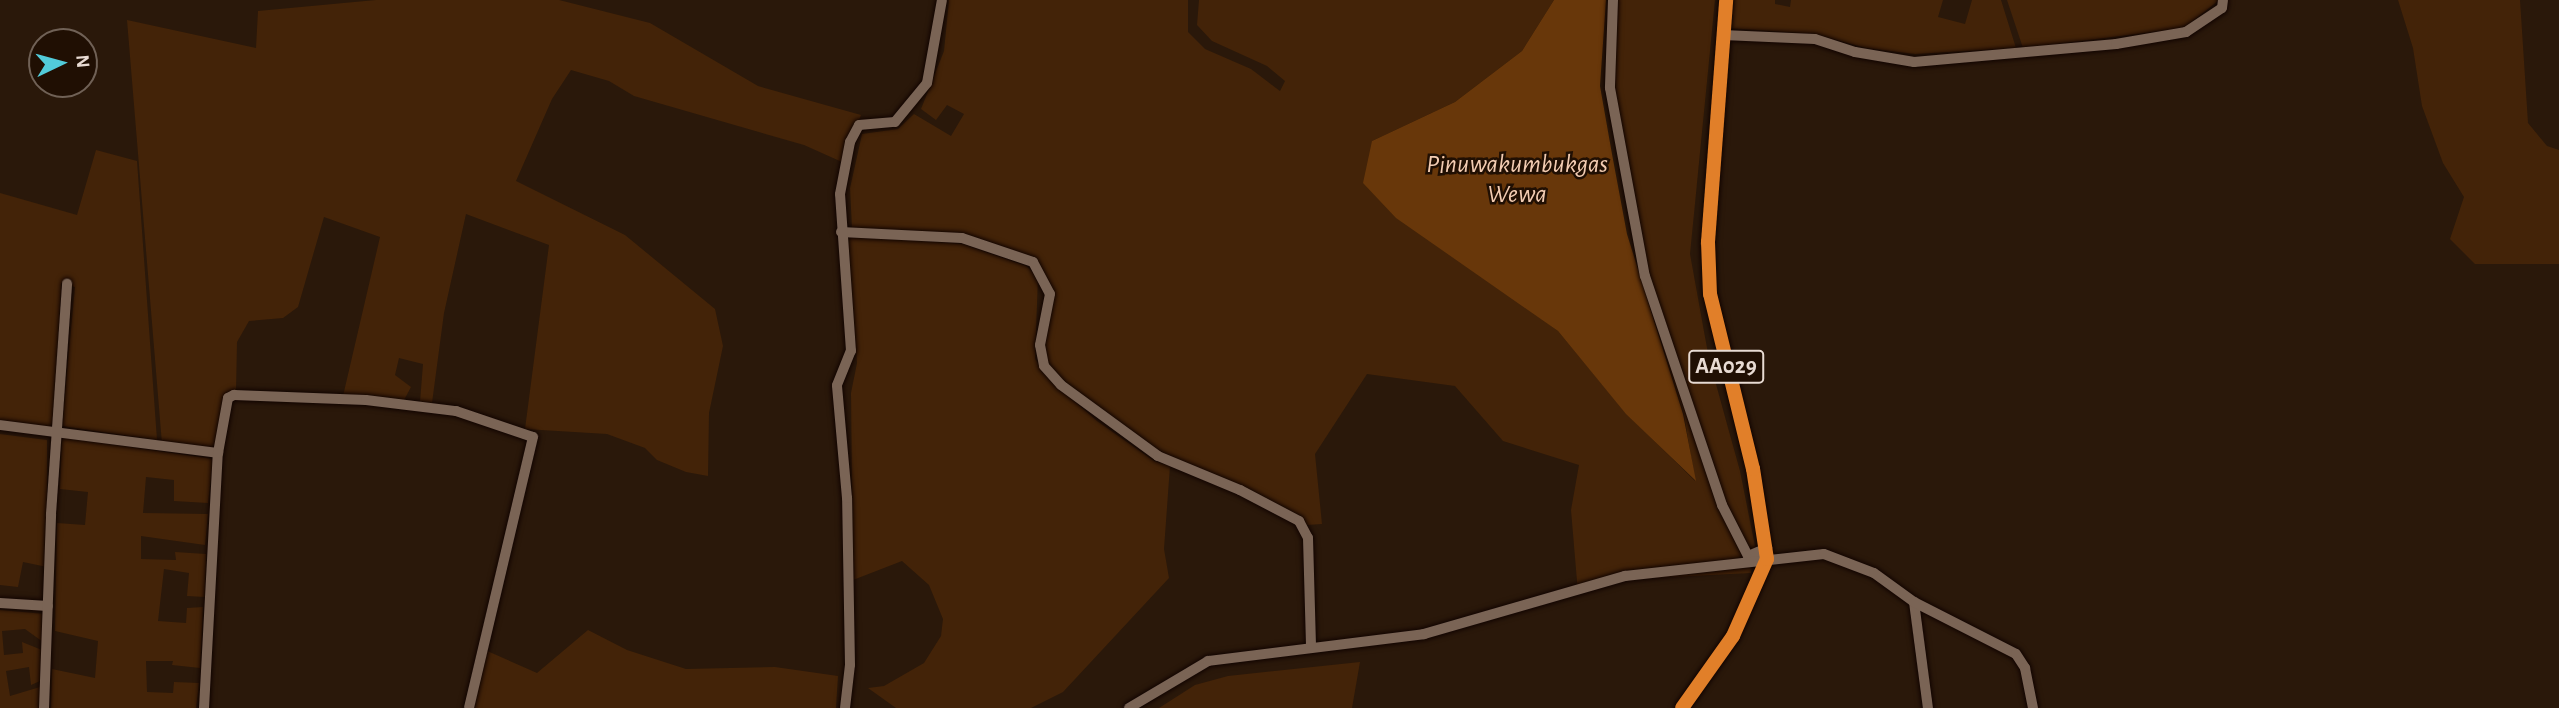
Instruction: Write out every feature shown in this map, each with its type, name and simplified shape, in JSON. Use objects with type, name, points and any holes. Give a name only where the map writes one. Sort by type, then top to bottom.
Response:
[{"type":"highway","name":"AA029","points":[[1726,0],[1708,242],[1710,294],[1767,554]]},
{"type":"highway","points":[[1682,708],[1738,628],[1767,554]]},
{"type":"street","points":[[845,708],[850,665],[846,498],[837,385],[850,351],[840,194],[850,142],[859,125],[895,122],[927,83],[942,0]]},
{"type":"street","points":[[1613,0],[1610,88],[1645,276],[1722,505],[1748,556],[1824,554],[1842,558],[1874,573],[1913,602],[2016,654],[2025,668],[2033,708]]},
{"type":"street","points":[[1723,35],[1815,39],[1854,52],[1914,62],[2116,44],[2186,32],[2222,8],[2223,0]]},
{"type":"street","points":[[841,232],[962,238],[1033,262],[1050,294],[1040,345],[1044,366],[1061,385],[1158,456],[1240,490],[1298,522],[1308,538],[1311,645]]},
{"type":"street","points":[[44,708],[67,284]]},
{"type":"street","points":[[204,708],[218,453],[228,398],[234,395],[366,400],[456,411],[533,437],[469,708]]},
{"type":"street","points":[[0,425],[218,453]]},
{"type":"street","points":[[1129,708],[1208,661],[1311,645],[1424,634],[1625,576],[1727,567],[1767,554]]},
{"type":"street","points":[[1913,602],[1928,708]]},
{"type":"street","points":[[0,603],[48,606]]},
{"type":"shaded area","points":[[376,0],[559,0],[650,23],[758,86],[861,115],[842,162],[804,145],[634,96],[609,81],[571,70],[552,99],[516,181],[625,235],[715,309],[723,346],[709,413],[708,476],[686,472],[657,460],[645,448],[607,434],[525,429],[549,245],[466,214],[444,313],[432,403],[420,402],[423,364],[399,358],[395,375],[411,387],[403,402],[343,396],[380,237],[324,217],[298,307],[283,318],[249,321],[237,342],[236,391],[225,395],[215,450],[162,444],[127,20],[256,48],[258,11]]},
{"type":"shaded area","points":[[949,0],[1188,0],[1188,32],[1205,49],[1251,69],[1280,91],[1285,81],[1267,66],[1212,41],[1197,25],[1199,0],[1554,0],[1522,51],[1455,102],[1372,141],[1480,273],[1558,331],[1626,413],[1695,481],[1684,414],[1661,340],[1667,347],[1713,481],[1749,559],[1751,573],[1631,579],[1578,593],[1571,510],[1579,465],[1503,441],[1455,386],[1367,374],[1315,454],[1322,524],[1307,525],[1273,502],[1159,454],[1061,381],[1048,365],[1043,348],[1051,285],[1035,259],[967,235],[852,229],[850,188],[862,134],[898,129],[914,114],[951,136],[964,114],[947,105],[936,120],[921,109],[944,51]]},
{"type":"shaded area","points":[[1618,0],[1715,0],[1690,254],[1709,359],[1740,471],[1756,551],[1749,553],[1725,504],[1648,276],[1614,88],[1613,22]]},
{"type":"shaded area","points":[[1732,0],[1775,0],[1775,4],[1790,7],[1791,0],[1943,0],[1938,17],[1965,24],[1972,0],[2001,0],[2016,48],[1915,54],[1866,48],[1815,34],[1728,28]]},
{"type":"shaded area","points":[[2007,0],[2219,0],[2184,28],[2023,48]]},
{"type":"shaded area","points":[[2398,0],[2520,0],[2528,123],[2547,146],[2559,150],[2559,264],[2475,264],[2450,239],[2464,197],[2443,163],[2422,106],[2413,48]]},
{"type":"shaded area","points":[[96,150],[137,161],[157,440],[62,426],[75,287],[61,283],[54,429],[0,423],[0,193],[77,215]]},
{"type":"shaded area","points":[[848,235],[963,244],[1026,266],[1038,277],[1035,359],[1052,382],[1097,421],[1154,461],[1170,466],[1164,549],[1169,578],[1063,692],[1031,708],[896,708],[868,688],[884,686],[924,663],[941,636],[943,619],[929,585],[902,561],[853,580],[851,393],[857,363]]},
{"type":"shaded area","points":[[0,434],[47,440],[47,567],[23,562],[18,587],[0,585]]},
{"type":"shaded area","points":[[62,437],[213,459],[208,503],[174,501],[174,480],[146,477],[143,513],[208,514],[205,545],[141,536],[141,559],[176,560],[175,552],[206,554],[205,597],[187,596],[189,573],[164,569],[158,621],[186,623],[187,608],[203,607],[200,668],[172,665],[173,661],[146,661],[147,692],[173,693],[174,682],[199,683],[196,708],[51,708],[52,669],[95,678],[98,641],[55,631],[57,523],[85,525],[88,492],[60,489]]},
{"type":"shaded area","points":[[0,610],[45,614],[43,642],[25,629],[2,631],[4,655],[23,653],[22,642],[42,650],[40,681],[31,685],[29,667],[6,671],[10,696],[40,687],[39,708],[0,708]]},
{"type":"shaded area","points":[[588,630],[627,650],[686,669],[775,667],[838,676],[836,708],[473,708],[485,650],[537,673]]},
{"type":"shaded area","points":[[1360,662],[1352,708],[1159,708],[1195,685],[1228,676]]},
{"type":"water","name":"Pinuwakumbukgas Wewa","points":[[1554,0],[1606,0],[1600,86],[1612,154],[1627,234],[1683,414],[1696,481],[1626,414],[1558,331],[1396,218],[1363,183],[1372,141],[1455,102],[1522,51]]}]
